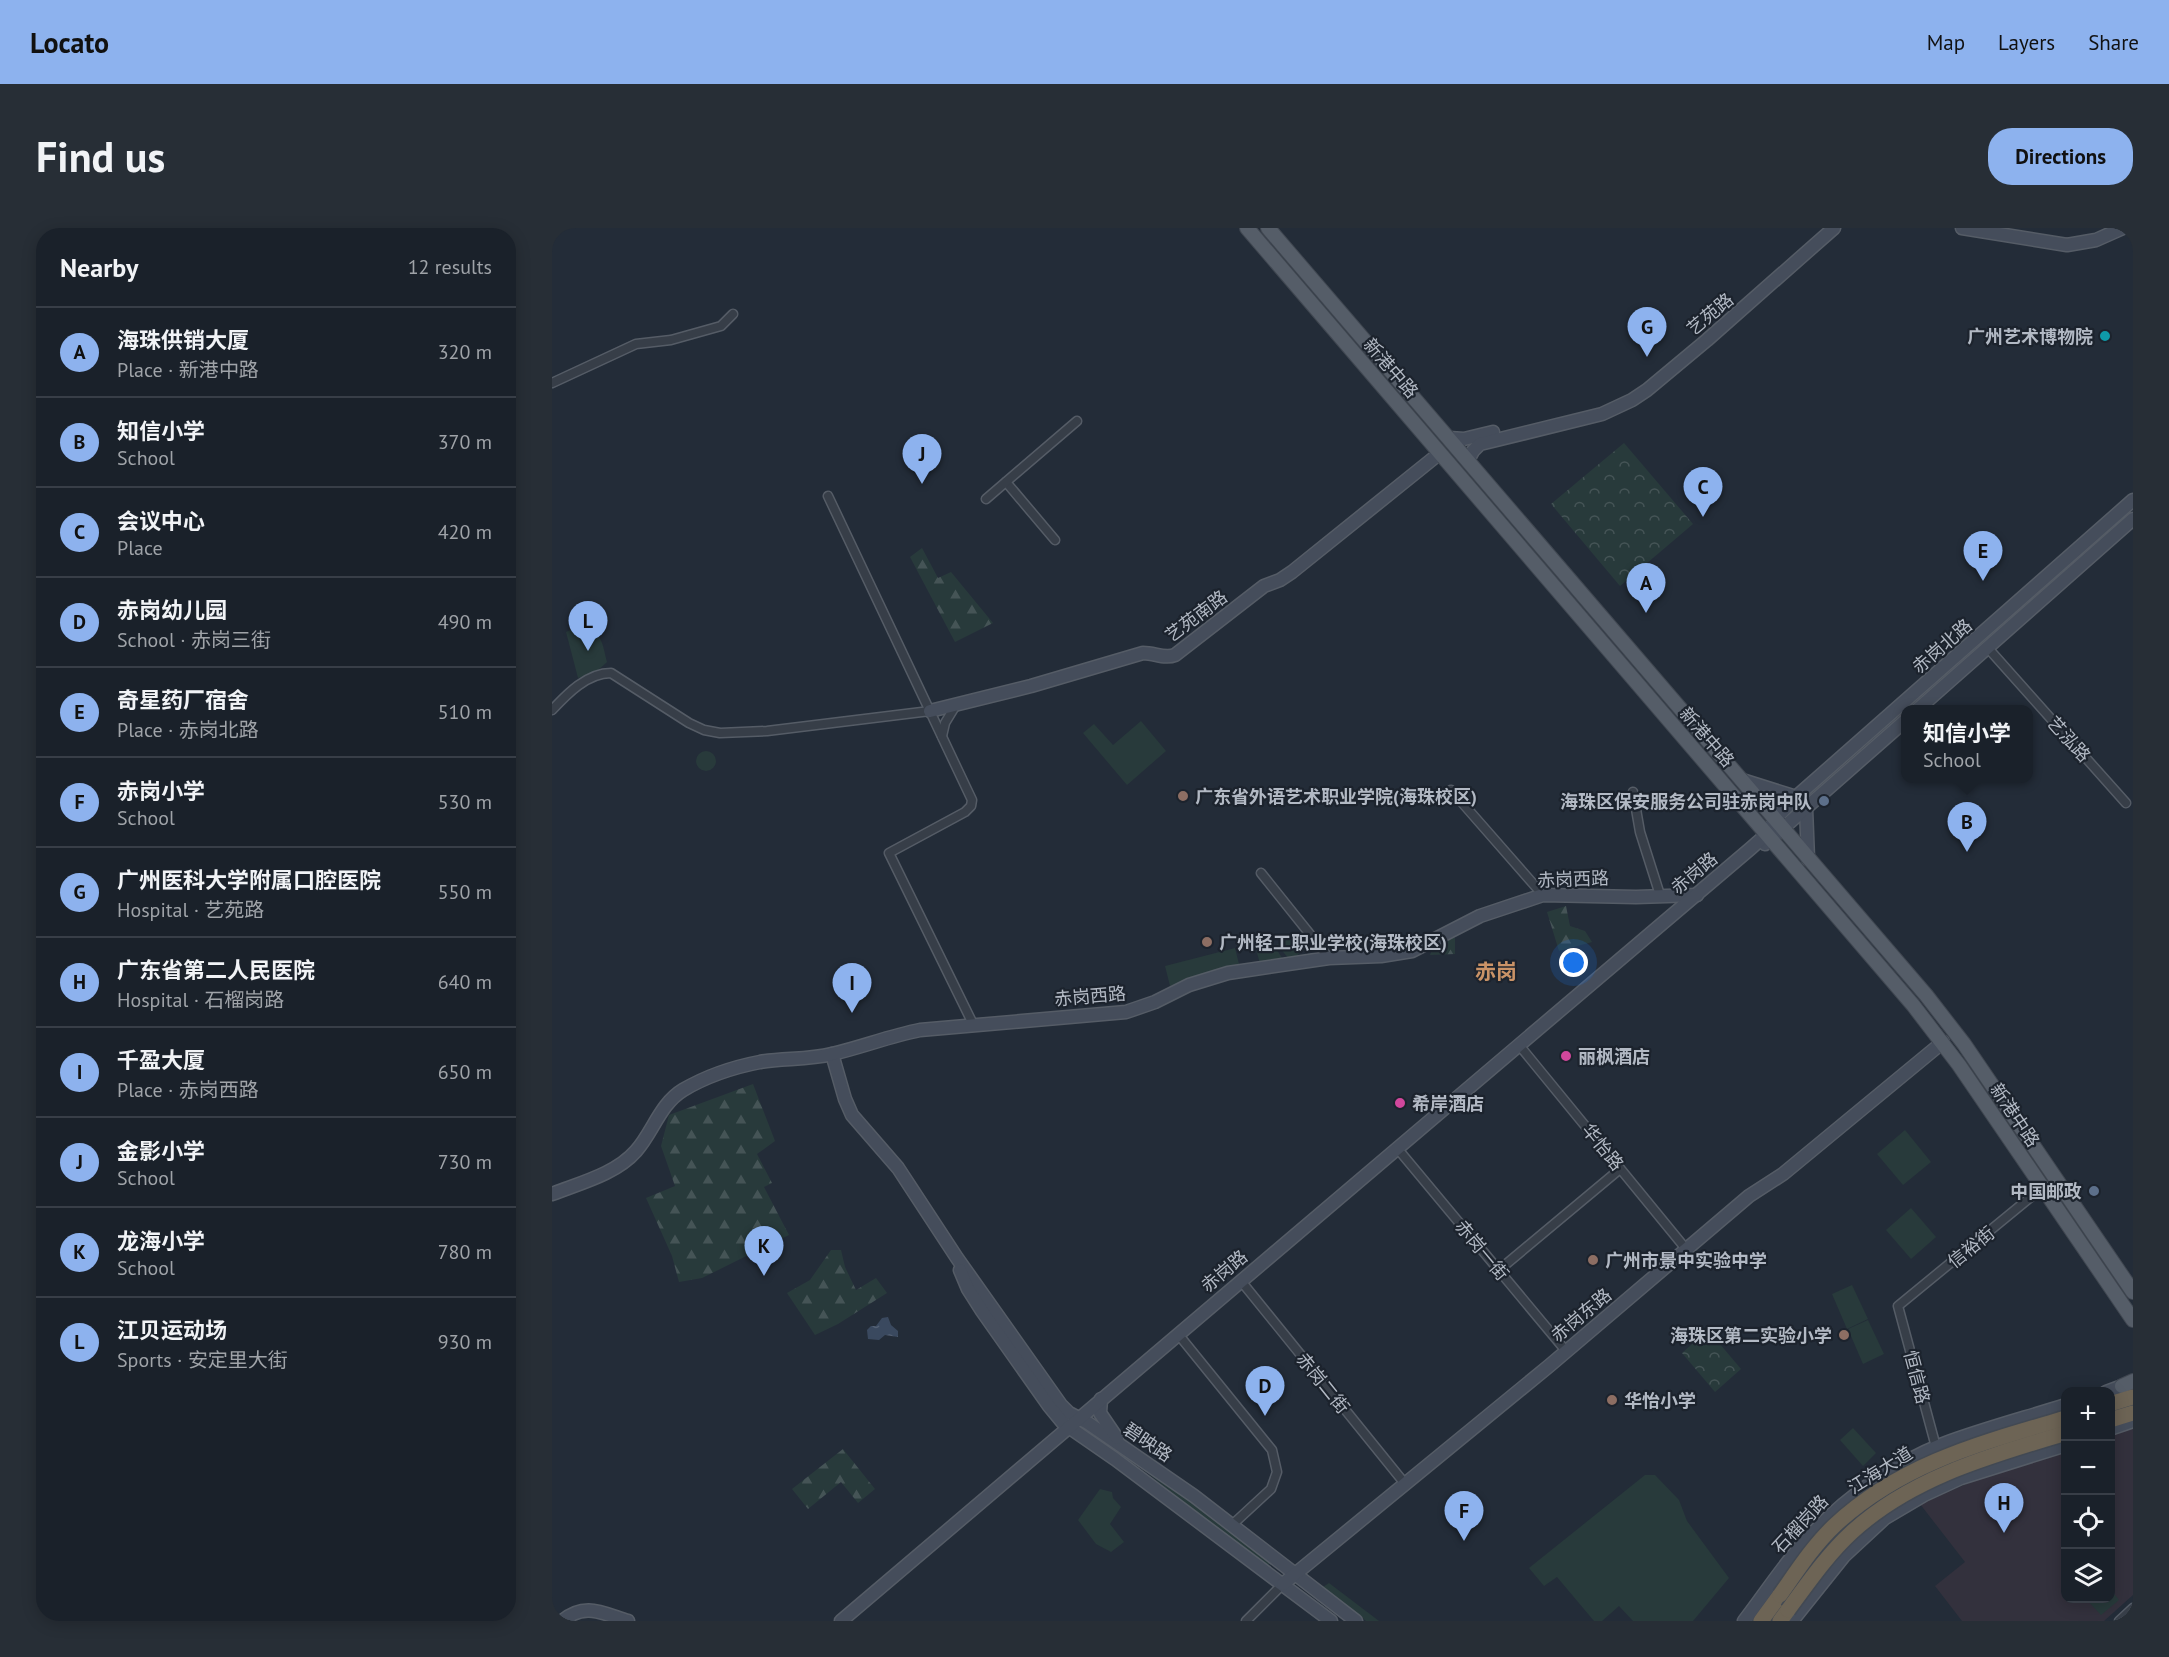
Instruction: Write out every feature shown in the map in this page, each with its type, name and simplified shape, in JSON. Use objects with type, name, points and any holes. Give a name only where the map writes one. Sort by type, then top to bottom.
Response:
[{"type":"highway","points":[[2115,1400],[2130,1388]]},
{"type":"highway","points":[[2115,1418],[2133,1413]]},
{"type":"highway","name":"江海大道","points":[[1761,1621],[1833,1527],[1873,1495],[1899,1478],[1946,1455],[2061,1420]]},
{"type":"highway","name":"江海大道","points":[[1787,1617],[1819,1568],[1844,1540],[1870,1517],[1906,1493],[1946,1473],[2061,1435]]},
{"type":"main road","name":"新港中路","points":[[1247,228],[1890,977],[1943,1042],[2133,1320]]},
{"type":"main road","name":"新港中路","points":[[1269,228],[1903,967],[1972,1056],[2133,1292]]},
{"type":"main road","points":[[1943,1042],[1955,1032]]},
{"type":"main road","points":[[1959,1065],[1972,1056]]},
{"type":"main road","points":[[2118,1298],[2133,1329]]},
{"type":"street","name":"艺苑路","points":[[1449,438],[1464,439],[1598,406],[1625,396],[1703,333],[1823,228]]},
{"type":"street","name":"艺苑路","points":[[1468,460],[1473,450],[1480,444],[1602,414],[1632,400],[1766,290],[1834,228]]},
{"type":"street","points":[[1962,228],[2067,245],[2096,240],[2123,228]]},
{"type":"street","points":[[2001,228],[2068,238],[2085,236],[2106,228]]},
{"type":"street","points":[[552,383],[636,344],[672,340],[721,326],[733,314]]},
{"type":"street","points":[[986,499],[1077,421]]},
{"type":"street","name":"艺苑南路","points":[[930,711],[1031,686],[1143,653],[1167,657],[1175,655],[1264,586],[1292,572],[1440,453]]},
{"type":"street","points":[[1006,482],[1055,540]]},
{"type":"street","points":[[828,496],[973,802],[965,812],[889,853],[973,1024]]},
{"type":"street","name":"赤岗北路","points":[[1901,705],[2133,500]]},
{"type":"street","name":"赤岗北路","points":[[1923,705],[2133,519]]},
{"type":"street","name":"艺泓路","points":[[1988,647],[2126,803]]},
{"type":"street","points":[[552,710],[578,685],[601,674],[611,673],[668,711],[697,727],[720,733],[756,732],[930,711]]},
{"type":"street","points":[[942,736],[945,723],[956,705]]},
{"type":"street","name":"赤岗北路","points":[[1778,824],[1796,798],[1901,705]]},
{"type":"street","points":[[1778,824],[1806,808],[1901,724]]},
{"type":"street","points":[[1742,780],[1796,798]]},
{"type":"street","points":[[1451,790],[1543,895]]},
{"type":"street","points":[[1633,792],[1640,832],[1660,896]]},
{"type":"street","points":[[1806,808],[1808,859]]},
{"type":"street","name":"赤岗路","points":[[1632,950],[1659,931],[1769,836],[1778,824]]},
{"type":"street","name":"赤岗路","points":[[841,1621],[1397,1148],[1769,836]]},
{"type":"street","points":[[1261,873],[1329,958]]},
{"type":"street","name":"赤岗西路","points":[[552,1194],[615,1168],[629,1159],[643,1143],[672,1098],[691,1086],[720,1074],[761,1062],[832,1054],[910,1032],[973,1024],[1126,1012],[1155,1002],[1201,981],[1228,973],[1329,958],[1381,956],[1412,951],[1471,920],[1543,895],[1697,895]]},
{"type":"street","name":"赤岗东路","points":[[1246,1621],[1283,1584],[1406,1485],[1749,1196],[1783,1174],[1943,1042]]},
{"type":"street","name":"华怡路","points":[[1519,1045],[1686,1249]]},
{"type":"street","name":"碧映路","points":[[832,1054],[852,1115],[898,1167],[957,1258],[1061,1405],[1069,1413],[1185,1490],[1356,1621]]},
{"type":"street","name":"赤岗一街","points":[[1397,1148],[1566,1351]]},
{"type":"street","points":[[1499,1270],[1620,1169]]},
{"type":"street","name":"信裕街","points":[[1898,1306],[2043,1187]]},
{"type":"street","name":"碧映路","points":[[957,1258],[968,1289],[1049,1406],[1069,1427],[1134,1472],[1332,1621]]},
{"type":"street","name":"赤岗二街","points":[[1240,1281],[1406,1485]]},
{"type":"street","name":"恒信路","points":[[1898,1306],[1936,1448]]},
{"type":"street","points":[[1178,1334],[1272,1450],[1277,1472],[1271,1488],[1232,1525]]},
{"type":"street","points":[[2115,1390],[2130,1388]]},
{"type":"street","points":[[1101,1399],[1099,1407],[1103,1420],[1127,1450]]},
{"type":"street","name":"石榴岗路","points":[[1744,1621],[1800,1548],[1830,1517],[1877,1480],[1916,1456],[1936,1448],[2061,1406]]},
{"type":"street","points":[[2035,1414],[2028,1424],[2028,1436],[2035,1444],[2049,1450]]},
{"type":"street","points":[[2115,1427],[2133,1421]]},
{"type":"street","points":[[1982,1432],[1997,1443],[2001,1450],[1995,1467]]},
{"type":"street","points":[[1787,1617],[1844,1556],[1885,1518],[1924,1495],[1952,1482],[2061,1446]]},
{"type":"street","points":[[2119,1621],[2133,1608]]},
{"type":"street","points":[[562,1621],[582,1610],[628,1621]]},
{"type":"shaded area","points":[[2133,1426],[2133,1595],[2104,1621],[1962,1621],[1935,1586],[1965,1562],[1920,1504],[1985,1476],[2061,1450],[2061,1603],[2115,1603],[2115,1433]]},
{"type":"green space","points":[[1624,443],[1693,524],[1620,586],[1551,504]]},
{"type":"green space","points":[[922,548],[938,578],[951,572],[993,623],[955,642],[910,557]]},
{"type":"green space","points":[[579,626],[597,634],[607,662],[595,673],[578,678],[566,632]]},
{"type":"green space","points":[[1141,721],[1166,751],[1127,785],[1083,733],[1094,724],[1113,745]]},
{"type":"green space","points":[[706,751],[713,754],[716,761],[713,768],[706,771],[699,768],[696,761],[699,754]]},
{"type":"green space","points":[[1566,906],[1570,926],[1585,931],[1592,942],[1559,951],[1547,912]]},
{"type":"green space","points":[[1453,932],[1455,954],[1430,955],[1435,942]]},
{"type":"green space","points":[[1288,935],[1303,950],[1291,961],[1277,945]]},
{"type":"green space","points":[[1272,942],[1284,961],[1260,964],[1255,945]]},
{"type":"green space","points":[[1235,948],[1240,968],[1170,986],[1165,966]]},
{"type":"green space","points":[[753,1084],[775,1141],[757,1154],[772,1183],[764,1187],[789,1235],[702,1278],[679,1282],[672,1256],[646,1198],[675,1186],[661,1146],[669,1115]]},
{"type":"green space","points":[[1905,1130],[1931,1162],[1903,1185],[1877,1154]]},
{"type":"green space","points":[[1911,1208],[1936,1237],[1911,1259],[1886,1230]]},
{"type":"green space","points":[[831,1250],[841,1250],[845,1267],[856,1290],[876,1278],[887,1293],[838,1324],[815,1335],[787,1293],[810,1280]]},
{"type":"green space","points":[[1852,1285],[1868,1319],[1847,1329],[1832,1294]]},
{"type":"green space","points":[[1868,1320],[1884,1354],[1863,1364],[1848,1329]]},
{"type":"green space","points":[[1708,1330],[1741,1369],[1715,1392],[1682,1353]]},
{"type":"green space","points":[[1853,1428],[1876,1453],[1863,1466],[1840,1440]]},
{"type":"green space","points":[[843,1449],[875,1489],[858,1503],[841,1482],[808,1509],[792,1489]]},
{"type":"green space","points":[[1150,1475],[1161,1476],[1273,1559],[1266,1568]]},
{"type":"green space","points":[[1645,1475],[1655,1475],[1679,1500],[1687,1521],[1729,1578],[1693,1621],[1633,1621],[1619,1606],[1602,1621],[1594,1621],[1557,1577],[1544,1586],[1529,1568]]},
{"type":"green space","points":[[1100,1489],[1112,1492],[1113,1498],[1121,1507],[1110,1524],[1124,1542],[1111,1552],[1096,1544],[1078,1520]]},
{"type":"green space","points":[[1329,1583],[1379,1621],[1366,1621],[1323,1587]]},
{"type":"green space","points":[[2115,1595],[2119,1600],[2101,1615],[2090,1603],[2115,1603]]},
{"type":"water","points":[[888,1317],[891,1325],[898,1331],[898,1337],[885,1335],[879,1340],[868,1339],[867,1330],[871,1326],[876,1326],[882,1318]]},
{"type":"place","name":"广州艺术博物院","points":[[2105,336]]},
{"type":"place","name":"广州医科大学附属口腔医院","points":[[1647,357]]},
{"type":"place","name":"金影小学","points":[[922,484]]},
{"type":"place","name":"会议中心","points":[[1703,517]]},
{"type":"place","name":"奇星药厂宿舍","points":[[1983,581]]},
{"type":"place","name":"海珠供销大厦","points":[[1646,613]]},
{"type":"place","name":"江贝运动场","points":[[588,651]]},
{"type":"place","name":"广东省外语艺术职业学院(海珠校区)","points":[[1183,796]]},
{"type":"place","name":"海珠区保安服务公司驻赤岗中队","points":[[1824,801]]},
{"type":"place","name":"知信小学","points":[[1967,852]]},
{"type":"place","name":"广州轻工职业学校(海珠校区)","points":[[1207,942]]},
{"type":"place","name":"千盈大厦","points":[[852,1013]]},
{"type":"place","name":"丽枫酒店","points":[[1566,1056]]},
{"type":"place","name":"希岸酒店","points":[[1400,1103]]},
{"type":"place","name":"中国邮政","points":[[2094,1191]]},
{"type":"place","name":"广州市景中实验中学","points":[[1593,1260]]},
{"type":"place","name":"龙海小学","points":[[764,1276]]},
{"type":"place","name":"海珠区第二实验小学","points":[[1844,1335]]},
{"type":"place","name":"华怡小学","points":[[1612,1400]]},
{"type":"place","name":"赤岗幼儿园","points":[[1265,1416]]},
{"type":"place","name":"广东省第二人民医院","points":[[2004,1533]]},
{"type":"place","name":"赤岗小学","points":[[1464,1541]]},
{"type":"district","name":"赤岗","points":[[1496,971]]}]
